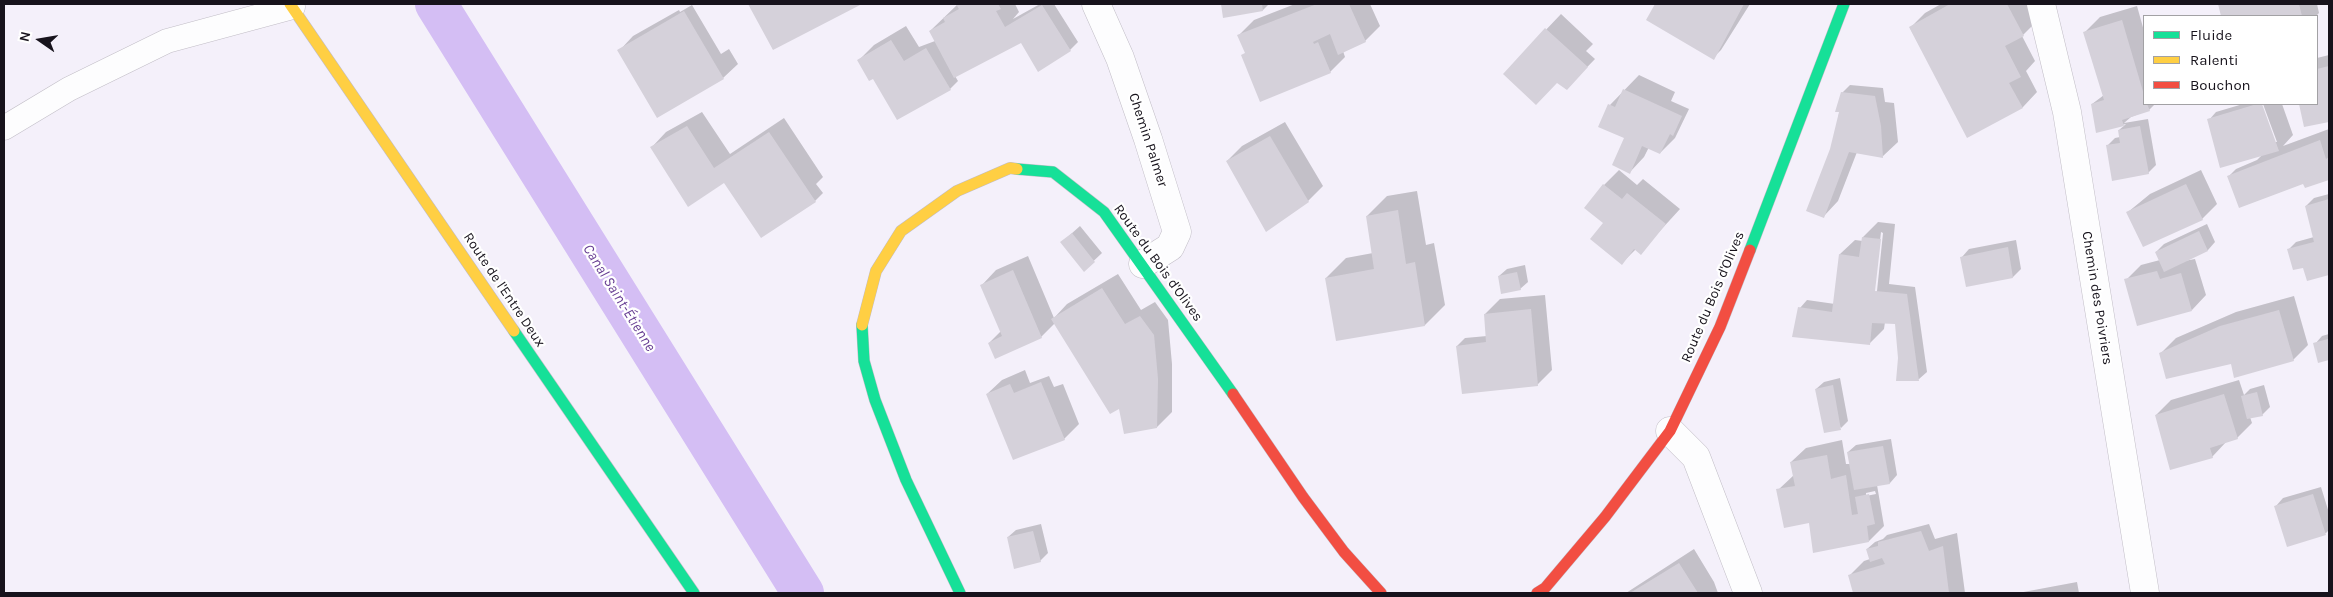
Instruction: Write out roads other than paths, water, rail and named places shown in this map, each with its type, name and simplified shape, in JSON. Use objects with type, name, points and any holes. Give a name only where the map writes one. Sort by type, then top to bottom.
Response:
[{"type":"street","name":"Chemin Palmer","points":[[1096,4],[1120,58],[1178,232],[1170,247],[1143,264]]},
{"type":"street","name":"Route du Bois d'Olives","points":[[1537,593],[1545,588],[1605,517],[1670,431],[1720,327],[1844,4]]},
{"type":"street","name":"Chemin des Poivriers","points":[[2041,4],[2067,112],[2145,593]]},
{"type":"street","name":"Route de l'Entre Deux","points":[[292,5],[694,593]]},
{"type":"street","name":"Route du Bois d'Olives","points":[[960,593],[906,480],[875,400],[864,362],[862,321],[876,271],[901,231],[957,191],[1010,168],[1053,172],[1104,212],[1214,365],[1303,497],[1344,552],[1381,593]]},
{"type":"street","points":[[1670,431],[1696,457],[1748,593]]},
{"type":"lane","points":[[4,128],[69,89],[167,41],[292,5]]},
{"type":"waterway","name":"Canal Saint-Étienne","points":[[436,4],[803,593]]}]
